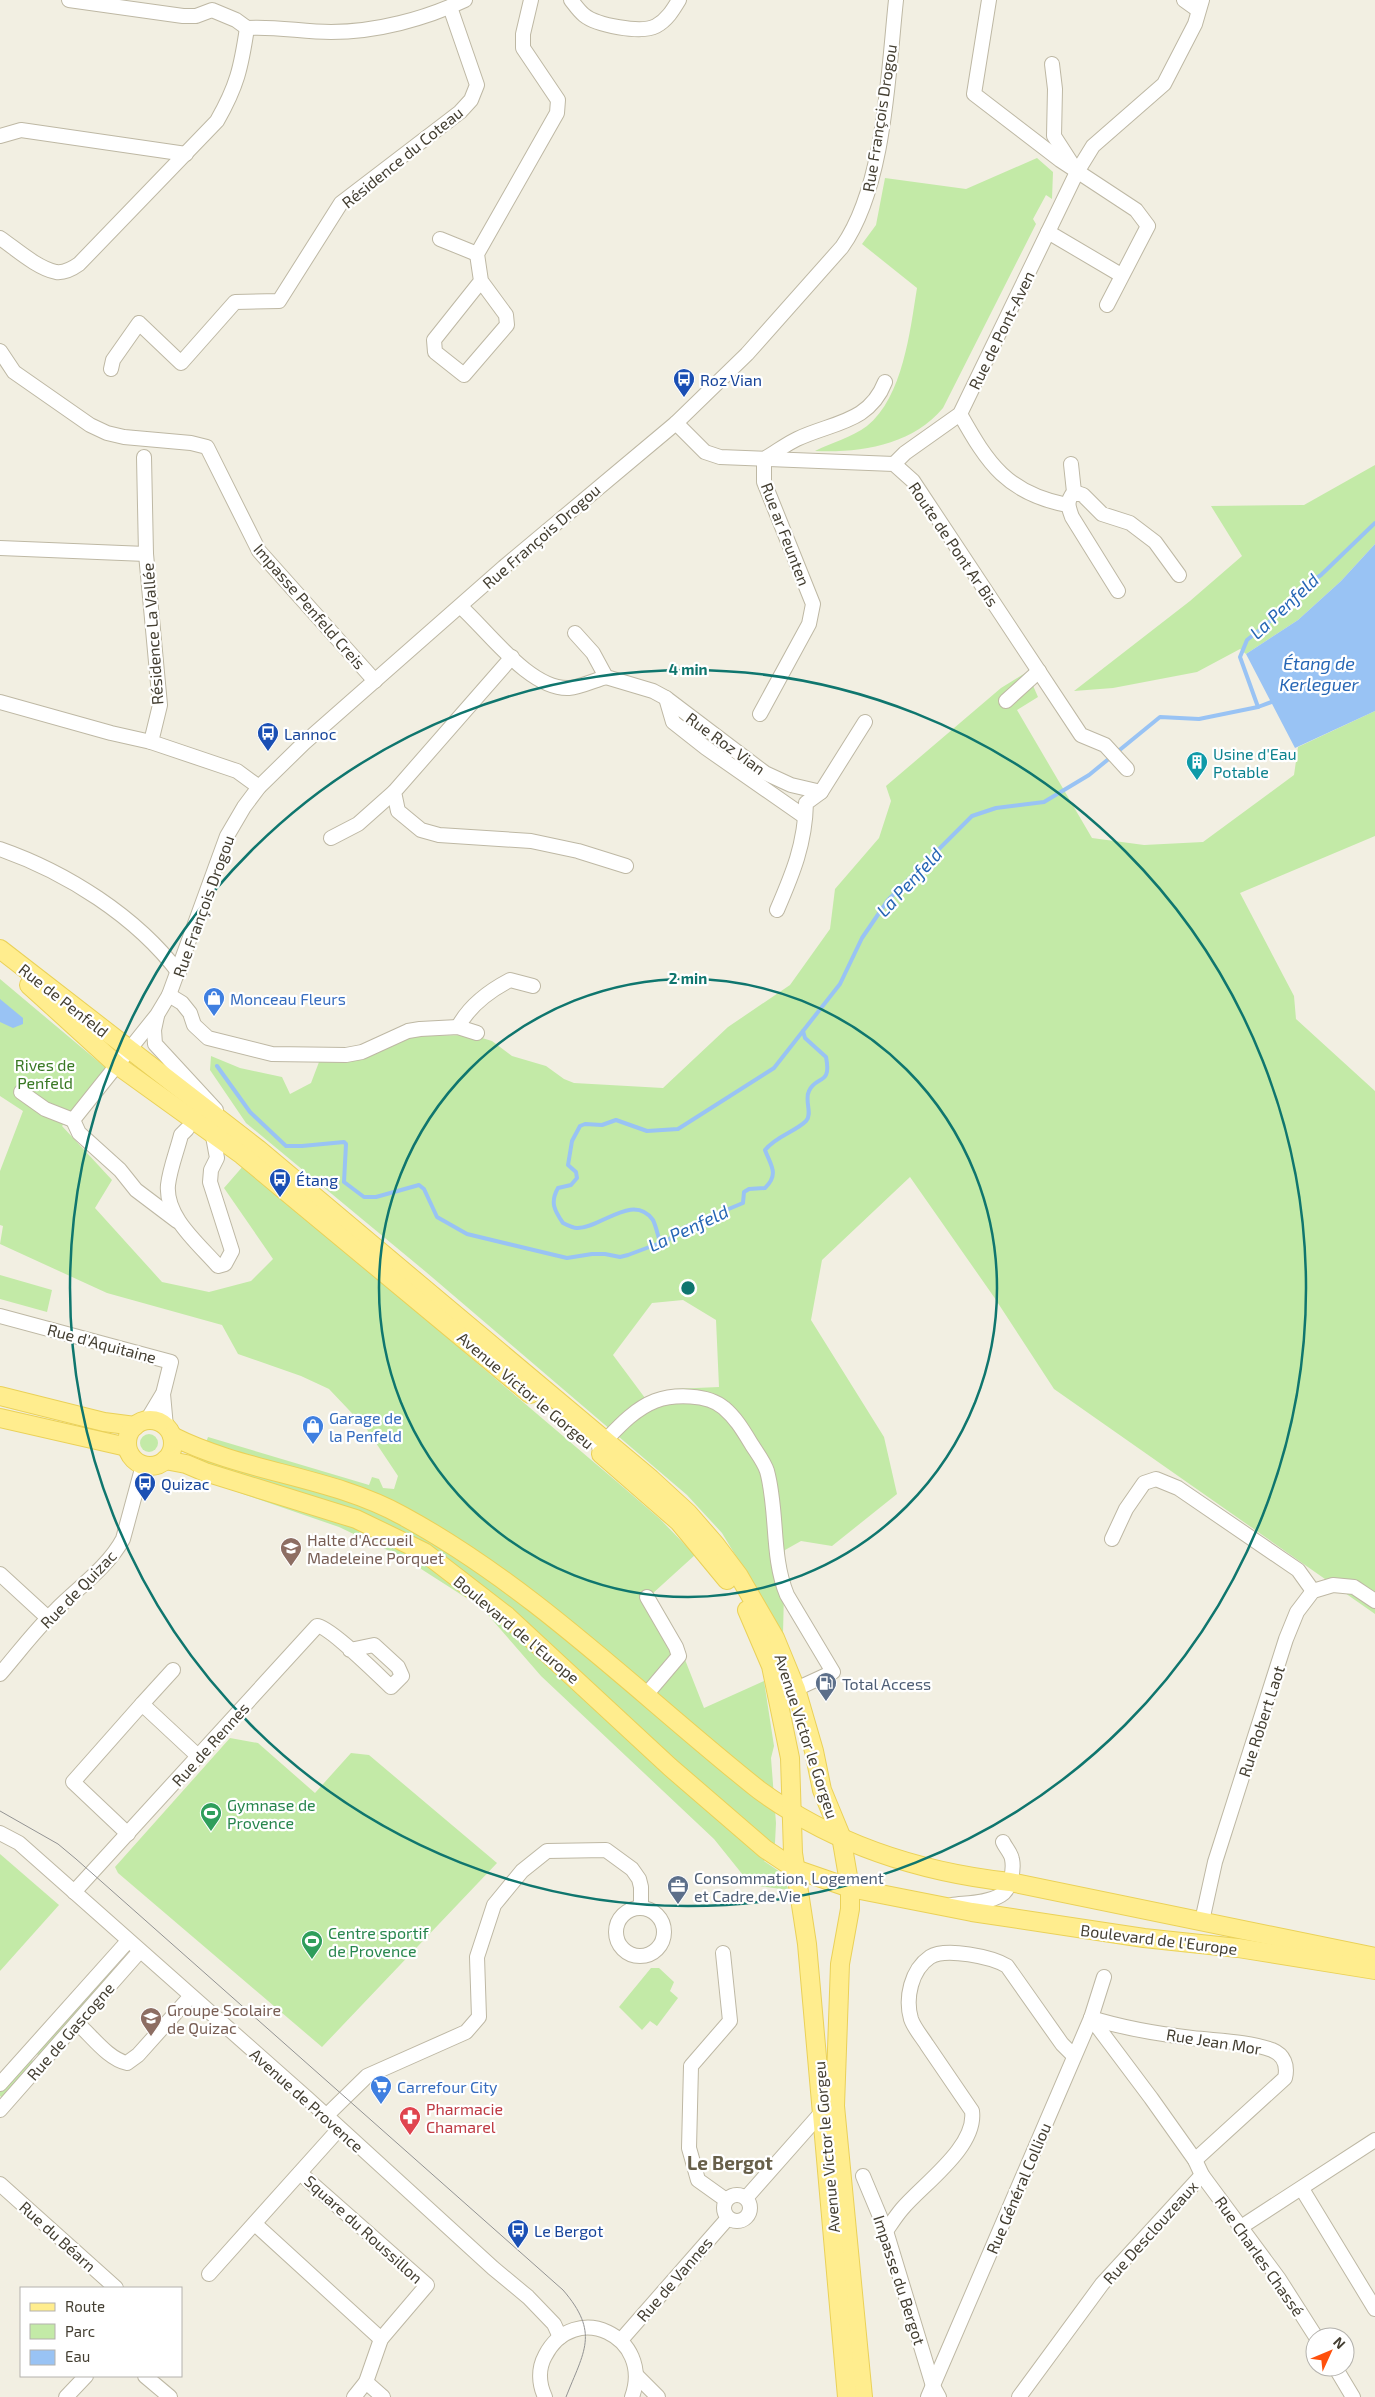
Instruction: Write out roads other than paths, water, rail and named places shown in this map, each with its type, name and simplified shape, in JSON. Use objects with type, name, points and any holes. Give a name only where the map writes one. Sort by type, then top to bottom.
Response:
[{"type":"main road","name":"Rue de Penfeld","points":[[0,949],[129,1050]]},
{"type":"main road","name":"Rue de Penfeld","points":[[0,958],[117,1065]]},
{"type":"main road","name":"Avenue Victor le Gorgeu","points":[[129,1050],[230,1126],[601,1445],[679,1522],[729,1583],[750,1615],[771,1666],[790,1758],[790,1812],[795,1869],[808,1944],[847,2397]]},
{"type":"main road","name":"Avenue Victor le Gorgeu","points":[[117,1065],[142,1085],[212,1131],[688,1513],[739,1576],[759,1608],[775,1638],[796,1689],[814,1751],[820,1784],[841,1836],[850,1888],[850,1909],[840,1964],[835,2106],[863,2397]]},
{"type":"main road","points":[[0,1396],[104,1422],[158,1422],[169,1432],[172,1449],[165,1460],[155,1465],[143,1465],[132,1458],[127,1447],[128,1435],[141,1423]]},
{"type":"main road","points":[[0,1418],[127,1447]]},
{"type":"main road","name":"Boulevard de l'Europe","points":[[169,1432],[210,1453],[345,1492],[401,1515],[460,1549],[517,1590],[739,1774],[790,1812],[841,1836],[887,1856],[923,1867],[974,1878],[1010,1882],[1375,1957]]},
{"type":"main road","name":"Boulevard de l'Europe","points":[[165,1460],[186,1464],[205,1472],[356,1520],[424,1552],[507,1616],[670,1767],[765,1849],[795,1869],[850,1888],[943,1906],[1077,1929],[1238,1948],[1375,1970]]},
{"type":"street","points":[[69,0],[183,16],[196,16],[212,5],[247,28],[263,27],[334,32],[375,29],[450,7],[465,0]]},
{"type":"street","points":[[481,282],[434,340],[435,352],[464,375],[507,325],[506,315],[481,282],[478,254],[557,113],[558,100],[523,48],[523,34],[529,7],[542,0]]},
{"type":"street","points":[[571,0],[585,16],[600,23],[640,30],[655,27],[669,16],[680,0]]},
{"type":"street","name":"Rue François Drogou","points":[[73,1120],[157,1015],[169,995],[179,973],[227,836],[244,807],[259,787],[304,743],[374,681],[617,470],[676,423],[747,354],[842,247],[854,230],[864,205],[874,168],[896,0]]},
{"type":"street","points":[[989,0],[974,94],[1077,172],[1136,210],[1148,226],[1107,305]]},
{"type":"street","name":"Rue de Pont-Aven","points":[[894,464],[905,453],[960,414],[1077,172],[1093,146],[1164,84],[1195,24],[1200,5],[1184,0]]},
{"type":"street","name":"Résidence du Coteau","points":[[111,369],[113,360],[139,323],[181,363],[235,302],[279,301],[341,203],[460,112],[471,100],[477,85],[450,7]]},
{"type":"street","points":[[0,238],[43,266],[57,272],[70,270],[81,262],[217,121],[229,100],[239,76],[247,28]]},
{"type":"street","points":[[1052,64],[1055,89],[1054,136],[1077,172]]},
{"type":"street","points":[[0,136],[21,130],[186,154]]},
{"type":"street","points":[[1048,232],[1122,276]]},
{"type":"street","points":[[440,239],[478,254]]},
{"type":"street","name":"Impasse Penfeld Creis","points":[[0,351],[14,372],[90,425],[107,433],[124,437],[191,444],[207,448],[259,552],[374,681]]},
{"type":"street","name":"Rue ar Feunten","points":[[760,714],[809,624],[813,604],[764,482],[764,459],[795,440],[859,415],[872,406],[879,397],[885,382]]},
{"type":"street","points":[[960,414],[994,469],[1016,486],[1049,501],[1067,505]]},
{"type":"street","points":[[676,423],[705,452],[720,457],[894,464]]},
{"type":"street","name":"Résidence La Vallée","points":[[144,457],[146,554],[160,705],[151,742]]},
{"type":"street","name":"Route de Pont Ar Bis","points":[[894,464],[914,481],[1081,735],[1105,745],[1127,769]]},
{"type":"street","points":[[1071,464],[1074,492],[1068,499],[1067,505],[1089,548],[1118,592]]},
{"type":"street","points":[[1074,492],[1083,495],[1102,514],[1130,523],[1155,542],[1179,575]]},
{"type":"street","name":"Résidence La Vallée","points":[[0,548],[146,554]]},
{"type":"street","points":[[460,607],[529,673],[546,684],[569,688],[606,677],[593,653],[575,633]]},
{"type":"street","points":[[331,838],[358,824],[394,792],[512,657]]},
{"type":"street","points":[[1006,701],[1039,671]]},
{"type":"street","name":"Rue Roz Vian","points":[[606,677],[653,691],[666,698],[765,773],[791,785],[821,792]]},
{"type":"street","points":[[666,698],[673,722],[706,748],[805,817]]},
{"type":"street","points":[[0,702],[111,733],[151,742],[237,771],[259,787]]},
{"type":"street","points":[[777,910],[792,877],[802,847],[806,803],[821,792],[865,722]]},
{"type":"street","points":[[394,792],[398,811],[421,830],[439,835],[532,841],[578,851],[626,866]]},
{"type":"street","points":[[0,848],[34,861],[93,894],[160,949],[179,973]]},
{"type":"street","points":[[458,1027],[463,1018],[492,990],[510,980],[533,986]]},
{"type":"street","points":[[169,995],[182,1003],[190,1013],[194,1025],[208,1038],[272,1054],[346,1055],[362,1052],[408,1031],[458,1027],[477,1033]]},
{"type":"street","name":"Avenue Victor le Gorgeu","points":[[157,1015],[154,1030],[155,1044],[230,1126]]},
{"type":"street","points":[[21,1092],[45,1109],[73,1120],[79,1133],[120,1170],[136,1190],[180,1222]]},
{"type":"street","points":[[187,1129],[181,1135],[168,1185],[170,1204],[180,1222],[218,1266],[225,1264],[229,1260],[232,1251],[222,1227],[210,1182],[211,1170],[217,1158],[212,1131]]},
{"type":"street","points":[[217,1158],[242,1155]]},
{"type":"street","name":"Rue d'Aquitaine","points":[[0,1316],[171,1362],[163,1394],[169,1432]]},
{"type":"street","name":"Rue d'Aquitaine","points":[[141,1423],[163,1394]]},
{"type":"street","points":[[601,1445],[634,1414],[655,1401],[679,1396],[701,1398],[724,1407],[741,1428],[766,1469],[773,1503],[782,1582],[787,1595],[833,1672],[796,1689]]},
{"type":"street","name":"Rue de Quizac","points":[[0,1674],[48,1618],[110,1560],[120,1546],[143,1465]]},
{"type":"street","points":[[1112,1539],[1126,1509],[1144,1482],[1156,1479],[1178,1488],[1298,1570],[1313,1591],[1333,1585],[1354,1587],[1375,1602]]},
{"type":"street","points":[[0,1574],[48,1618]]},
{"type":"street","name":"Rue Robert Laot","points":[[1202,1921],[1215,1862],[1276,1674],[1297,1612],[1313,1591]]},
{"type":"street","points":[[645,1696],[679,1656],[676,1647],[647,1597]]},
{"type":"street","name":"Rue de Rennes","points":[[74,1892],[317,1626],[322,1626],[350,1650]]},
{"type":"street","points":[[128,1834],[73,1782],[173,1670]]},
{"type":"street","points":[[142,1704],[199,1757]]},
{"type":"street","name":"Avenue de Provence","points":[[0,1834],[19,1843],[528,2297],[554,2324],[560,2337]]},
{"type":"street","points":[[1002,1842],[1012,1858],[1010,1882]]},
{"type":"street","points":[[326,2116],[367,2076],[466,2032],[479,2017],[477,1958],[494,1905],[522,1871],[547,1851],[606,1850],[632,1869],[639,1879],[641,1908]]},
{"type":"street","name":"Boulevard de l'Europe","points":[[943,1906],[1001,1895],[1010,1882]]},
{"type":"street","name":"Rue de Gascogne","points":[[0,2084],[128,1941]]},
{"type":"street","name":"Rue de Gascogne","points":[[1,2106],[140,1952]]},
{"type":"street","points":[[723,1953],[730,2021],[691,2066],[689,2148],[698,2180],[726,2200]]},
{"type":"street","points":[[886,2232],[902,2210],[958,2153],[973,2120],[972,2111],[912,2022],[907,2004],[911,1986],[919,1969],[931,1957],[948,1953],[996,1959],[1008,1966],[1062,2044],[1074,2056]]},
{"type":"street","name":"Rue Général Colliou","points":[[933,2393],[1091,2018],[1104,1977]]},
{"type":"street","points":[[77,2023],[112,2056],[127,2063],[138,2055],[190,1997]]},
{"type":"street","name":"Rue Jean Mor","points":[[1091,2018],[1182,2036],[1245,2044],[1272,2050],[1282,2058],[1287,2068],[1286,2078],[1195,2160]]},
{"type":"street","name":"Rue Desclouzeaux","points":[[1019,2397],[1102,2284],[1202,2175],[1195,2160],[1091,2018]]},
{"type":"street","points":[[746,2198],[822,2112]]},
{"type":"street","name":"Square du Roussillon","points":[[209,2274],[340,2129]]},
{"type":"street","points":[[1241,2227],[1375,2140]]},
{"type":"street","name":"Square du Roussillon","points":[[300,2173],[427,2285],[381,2339]]},
{"type":"street","name":"Rue Charles Chassé","points":[[1202,2175],[1279,2280],[1310,2327]]},
{"type":"street","name":"Impasse du Bergot","points":[[862,2176],[886,2232],[933,2393]]},
{"type":"street","name":"Rue du Béarn","points":[[0,2184],[115,2287]]},
{"type":"street","points":[[1302,2189],[1375,2309]]},
{"type":"street","points":[[735,2194],[746,2198],[750,2204],[748,2215],[738,2221],[728,2218],[723,2207],[726,2200],[735,2194]]},
{"type":"street","name":"Rue de Vannes","points":[[621,2340],[728,2218]]},
{"type":"street","points":[[256,2224],[381,2339],[366,2382],[354,2397]]},
{"type":"street","points":[[545,2397],[540,2376],[542,2361],[549,2347],[560,2337],[578,2329],[595,2328],[604,2330],[621,2340],[632,2357],[637,2376],[632,2397]]},
{"type":"street","points":[[637,2376],[658,2397]]},
{"type":"street","points":[[66,2397],[85,2377]]},
{"type":"street","points":[[146,2377],[168,2396]]},
{"type":"street","points":[[1341,2377],[1353,2397]]},
{"type":"street","points":[[366,2382],[383,2397]]},
{"type":"water","name":"Étang de Kerleguer","points":[[1375,544],[1375,711],[1295,748],[1246,654],[1298,620],[1341,581]]},
{"type":"water","name":"Rives de Penfeld","points":[[0,999],[23,1018],[23,1024],[13,1028],[0,1022]]},
{"type":"waterway","name":"La Penfeld","points":[[217,1066],[250,1112],[286,1146],[344,1142],[346,1144],[344,1182],[364,1197],[376,1197],[419,1185],[424,1189],[437,1217],[467,1234],[567,1258],[592,1254],[620,1257],[668,1240],[683,1228],[743,1203],[744,1192],[749,1189],[765,1188],[770,1183],[773,1174],[765,1150],[774,1141],[806,1121],[809,1115],[807,1098],[809,1091],[827,1072],[826,1057],[805,1038],[803,1031],[840,984],[862,938],[888,900],[972,816],[996,808],[1044,802],[1089,775],[1160,717],[1199,719],[1258,707],[1240,657],[1247,640],[1267,624],[1303,587],[1321,575],[1375,523]]},
{"type":"waterway","name":"La Penfeld","points":[[1258,707],[1274,701]]},
{"type":"waterway","points":[[660,1242],[653,1220],[645,1212],[636,1210],[626,1210],[586,1227],[575,1228],[563,1223],[555,1210],[554,1198],[558,1188],[571,1185],[577,1178],[576,1172],[568,1165],[572,1141],[580,1126],[585,1124],[602,1125],[616,1120],[647,1131],[678,1129],[774,1068],[803,1031]]},
{"type":"tram line","points":[[0,1811],[58,1844],[76,1859],[563,2290],[582,2318],[585,2331],[583,2354],[566,2397]]},
{"type":"place","name":"Roz Vian","points":[[684,398]]},
{"type":"place","name":"Lannoc","points":[[268,752]]},
{"type":"place","name":"Usine d'Eau Potable","points":[[1197,781]]},
{"type":"place","name":"Monceau Fleurs","points":[[214,1017]]},
{"type":"place","name":"Étang","points":[[280,1198]]},
{"type":"place","name":"Garage de la Penfeld","points":[[313,1445]]},
{"type":"place","name":"Quizac","points":[[145,1502]]},
{"type":"place","name":"Halte d'Accueil Madeleine Porquet","points":[[291,1567]]},
{"type":"place","name":"Total Access","points":[[826,1702]]},
{"type":"place","name":"Gymnase de Provence","points":[[211,1832]]},
{"type":"place","name":"Consommation, Logement et Cadre de Vie","points":[[678,1905]]},
{"type":"place","name":"Centre sportif de Provence","points":[[312,1960]]},
{"type":"place","name":"Groupe Scolaire de Quizac","points":[[151,2037]]},
{"type":"place","name":"Carrefour City","points":[[381,2105]]},
{"type":"place","name":"Pharmacie Chamarel","points":[[410,2136]]},
{"type":"place","name":"Le Bergot","points":[[518,2249]]},
{"type":"district","name":"Le Bergot","points":[[730,2162]]}]
